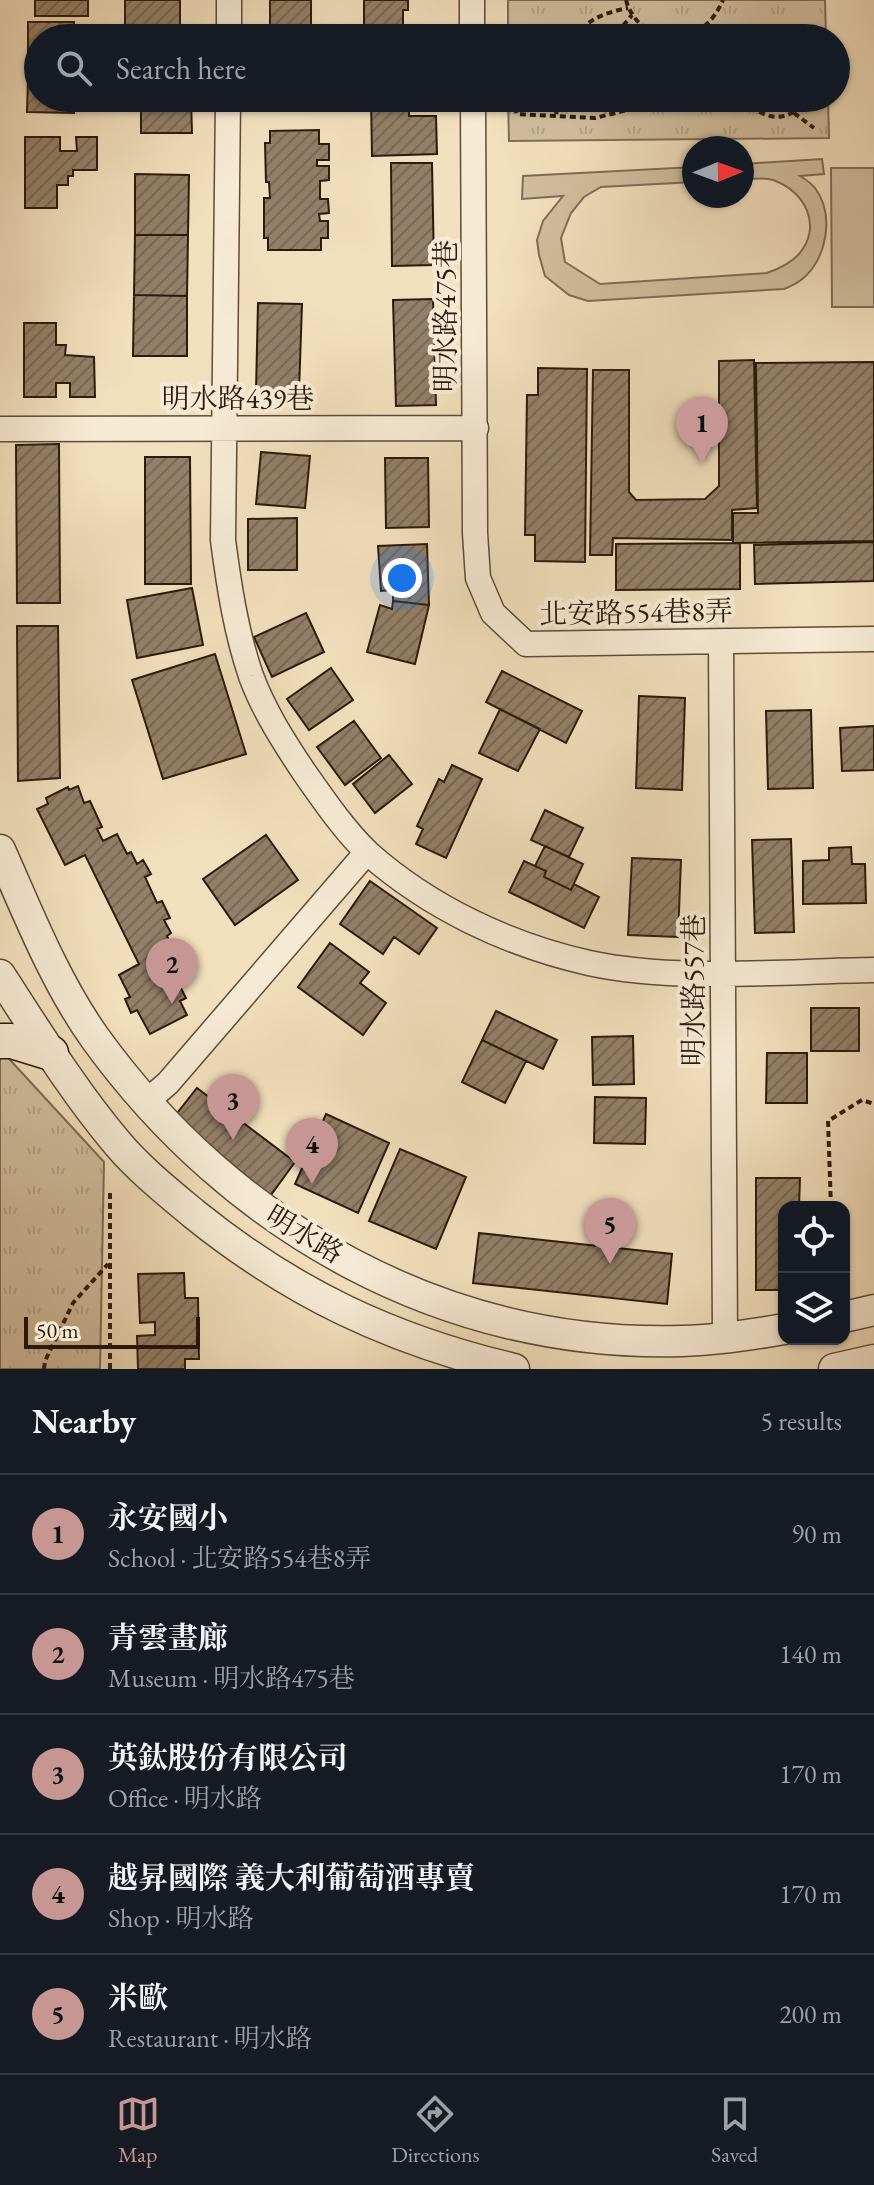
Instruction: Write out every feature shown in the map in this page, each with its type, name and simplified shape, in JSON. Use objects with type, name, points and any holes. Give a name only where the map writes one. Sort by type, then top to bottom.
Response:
[{"type":"main road","points":[[0,1041],[12,1041],[51,1053]]},
{"type":"street","points":[[229,0],[229,24]]},
{"type":"street","points":[[472,0],[472,24]]},
{"type":"street","points":[[228,112],[223,540],[233,611],[252,677],[278,734],[323,799],[367,852],[413,887],[470,922],[518,942],[590,963],[655,972],[874,970]]},
{"type":"street","name":"明水路475巷","points":[[473,112],[475,533]]},
{"type":"street","name":"明水路439巷","points":[[0,429],[476,428]]},
{"type":"street","name":"北安路554巷8弄","points":[[475,533],[478,578],[493,613],[526,644],[874,639]]},
{"type":"street","name":"明水路557巷","points":[[721,642],[725,1338]]},
{"type":"street","name":"明水路","points":[[0,850],[57,972],[94,1036],[181,1141],[239,1192],[294,1232],[385,1281],[455,1308],[529,1327],[593,1337],[679,1341],[778,1330]]},
{"type":"street","points":[[146,1102],[168,1083],[367,852]]},
{"type":"street","name":"明水路","points":[[0,975],[51,1053],[119,1146],[232,1245],[296,1286],[451,1362],[514,1369]]},
{"type":"street","points":[[850,1316],[874,1310]]},
{"type":"street","points":[[834,1369],[874,1360]]},
{"type":"path","points":[[626,0],[632,15],[640,24]]},
{"type":"path","points":[[709,24],[717,15],[723,0]]},
{"type":"path","points":[[589,24],[605,13],[628,8]]},
{"type":"path","points":[[624,24],[632,15]]},
{"type":"path","points":[[516,112],[595,118],[619,112]]},
{"type":"path","points":[[758,112],[783,117],[794,113],[814,128]]},
{"type":"path","points":[[831,1201],[828,1121],[862,1100],[874,1104]]},
{"type":"path","points":[[110,1191],[110,1369]]},
{"type":"path","points":[[44,1369],[73,1303],[110,1262]]},
{"type":"green space","points":[[508,0],[825,0],[826,24],[508,24]]},
{"type":"green space","points":[[508,112],[828,112],[829,138],[682,136],[682,139],[509,141]]},
{"type":"green space","points":[[822,159],[824,174],[800,176],[815,188],[821,199],[826,224],[817,261],[799,281],[784,289],[588,301],[569,295],[545,276],[537,240],[543,221],[563,196],[522,199],[523,176],[682,168],[682,183],[601,187],[584,197],[571,213],[561,238],[565,262],[600,284],[767,273],[780,268],[799,254],[810,232],[810,221],[802,201],[794,192],[773,180],[754,180],[754,163]]},
{"type":"green space","points":[[831,168],[874,168],[874,307],[832,307]]},
{"type":"green space","points":[[0,1049],[104,1162],[100,1369],[0,1369]]},
{"type":"building","points":[[35,0],[88,0],[88,16],[35,16]]},
{"type":"building","points":[[125,0],[180,0],[180,24],[125,24]]},
{"type":"building","points":[[270,0],[311,0],[311,24],[270,24]]},
{"type":"building","points":[[364,0],[408,0],[408,10],[403,10],[403,24],[364,24]]},
{"type":"building","points":[[28,22],[74,22],[74,24]]},
{"type":"building","points":[[141,112],[191,112],[192,133],[141,133]]},
{"type":"building","points":[[371,112],[436,116],[437,154],[372,156]]},
{"type":"building","points":[[319,130],[319,144],[329,144],[329,160],[317,160],[317,166],[329,166],[329,180],[320,181],[320,199],[328,199],[329,213],[319,214],[320,221],[328,221],[328,238],[321,238],[321,250],[268,250],[268,238],[264,238],[264,198],[270,198],[269,182],[266,182],[265,143],[270,143],[270,131]]},
{"type":"building","points":[[25,137],[60,137],[60,151],[77,151],[76,137],[97,137],[97,170],[73,170],[73,176],[68,176],[68,185],[57,185],[57,208],[25,208]]},
{"type":"building","points":[[391,163],[432,163],[434,265],[392,266]]},
{"type":"building","points":[[135,174],[189,175],[188,235],[135,235]]},
{"type":"building","points":[[135,235],[188,235],[187,296],[134,295]]},
{"type":"building","points":[[134,295],[187,296],[187,356],[133,356]]},
{"type":"building","points":[[433,299],[436,405],[396,406],[393,300]]},
{"type":"building","points":[[258,303],[302,304],[299,392],[256,391]]},
{"type":"building","points":[[24,323],[56,323],[56,345],[66,345],[65,355],[94,357],[95,397],[70,397],[70,383],[56,383],[56,397],[24,397]]},
{"type":"building","points":[[754,360],[757,508],[732,510],[732,540],[613,538],[612,555],[590,555],[593,370],[629,370],[629,492],[636,500],[705,499],[719,486],[719,361]]},
{"type":"building","points":[[874,362],[874,541],[733,543],[733,513],[758,513],[756,363]]},
{"type":"building","points":[[538,368],[587,369],[585,562],[535,561],[535,535],[525,535],[527,395],[538,395]]},
{"type":"building","points":[[59,444],[60,603],[17,603],[16,445]]},
{"type":"building","points":[[261,452],[310,456],[305,508],[256,504]]},
{"type":"building","points":[[145,457],[190,457],[191,584],[145,584]]},
{"type":"building","points":[[385,458],[428,458],[429,527],[386,528]]},
{"type":"building","points":[[297,518],[297,570],[248,570],[248,519]]},
{"type":"building","points":[[874,542],[874,581],[755,584],[754,545]]},
{"type":"building","points":[[740,543],[740,589],[616,590],[616,544]]},
{"type":"building","points":[[427,544],[429,605],[393,601],[393,590],[381,591],[378,546]]},
{"type":"building","points":[[192,588],[203,645],[137,658],[127,600]]},
{"type":"building","points":[[393,601],[429,605],[415,664],[367,652],[380,605],[392,609]]},
{"type":"building","points":[[306,613],[324,652],[272,677],[254,637]]},
{"type":"building","points":[[17,626],[58,626],[60,778],[18,781]]},
{"type":"building","points":[[215,654],[246,754],[163,779],[132,680]]},
{"type":"building","points":[[331,668],[353,700],[309,730],[287,699]]},
{"type":"building","points":[[502,671],[582,711],[566,743],[486,702]]},
{"type":"building","points":[[639,696],[685,698],[682,790],[636,788]]},
{"type":"building","points":[[500,709],[540,729],[518,771],[479,753]]},
{"type":"building","points":[[811,710],[813,788],[768,789],[766,711]]},
{"type":"building","points":[[354,721],[381,758],[345,785],[317,747]]},
{"type":"building","points":[[874,726],[874,770],[842,771],[840,728]]},
{"type":"building","points":[[389,755],[412,784],[375,813],[353,784]]},
{"type":"building","points":[[452,765],[482,779],[446,858],[416,844],[423,829],[417,826],[439,779],[444,782]]},
{"type":"building","points":[[78,786],[84,803],[90,801],[102,827],[97,829],[103,841],[117,834],[127,854],[131,852],[137,864],[143,860],[151,874],[145,877],[157,903],[162,901],[170,918],[164,920],[171,933],[167,936],[175,953],[160,961],[167,974],[172,971],[186,998],[180,1001],[187,1015],[150,1034],[137,1010],[131,1013],[125,999],[130,997],[119,975],[139,964],[85,855],[65,865],[37,809],[48,804],[46,798],[68,787],[69,790]]},
{"type":"building","points":[[545,810],[583,828],[569,857],[531,840]]},
{"type":"building","points":[[266,835],[298,880],[235,925],[203,879]]},
{"type":"building","points":[[791,839],[794,932],[755,933],[752,840]]},
{"type":"building","points":[[545,846],[583,864],[571,890],[544,877],[546,871],[535,866]]},
{"type":"building","points":[[851,847],[852,864],[865,864],[866,903],[803,904],[803,861],[829,860],[829,848]]},
{"type":"building","points":[[632,858],[681,860],[678,937],[628,935]]},
{"type":"building","points":[[524,861],[546,871],[544,877],[571,890],[574,884],[599,897],[584,928],[509,892]]},
{"type":"building","points":[[370,881],[437,928],[419,954],[394,937],[383,954],[340,924]]},
{"type":"building","points":[[330,943],[369,972],[360,983],[386,1003],[363,1035],[298,987]]},
{"type":"building","points":[[811,1008],[859,1008],[859,1051],[811,1051]]},
{"type":"building","points":[[496,1011],[557,1040],[543,1069],[482,1040]]},
{"type":"building","points":[[633,1036],[634,1084],[593,1085],[592,1037]]},
{"type":"building","points":[[482,1040],[526,1061],[505,1103],[462,1082]]},
{"type":"building","points":[[767,1053],[807,1053],[807,1103],[766,1103]]},
{"type":"building","points":[[197,1088],[295,1162],[268,1199],[174,1117]]},
{"type":"building","points":[[595,1097],[646,1098],[645,1144],[594,1143]]},
{"type":"building","points":[[326,1114],[389,1143],[358,1213],[295,1184]]},
{"type":"building","points":[[400,1149],[466,1177],[436,1249],[369,1221]]},
{"type":"building","points":[[756,1178],[800,1178],[799,1201],[778,1201],[778,1290],[756,1290]]},
{"type":"building","points":[[479,1233],[672,1254],[667,1304],[473,1283]]},
{"type":"building","points":[[184,1273],[185,1298],[198,1298],[199,1359],[185,1359],[185,1369],[138,1369],[137,1336],[155,1335],[155,1322],[140,1323],[138,1274]]},
{"type":"place","name":"永安國小","points":[[702,463]]},
{"type":"place","name":"青雲畫廊","points":[[172,1004]]},
{"type":"place","name":"英鈦股份有限公司","points":[[233,1140]]},
{"type":"place","name":"越昇國際 義大利葡萄酒專賣","points":[[312,1184]]},
{"type":"place","name":"米歐","points":[[610,1264]]}]
